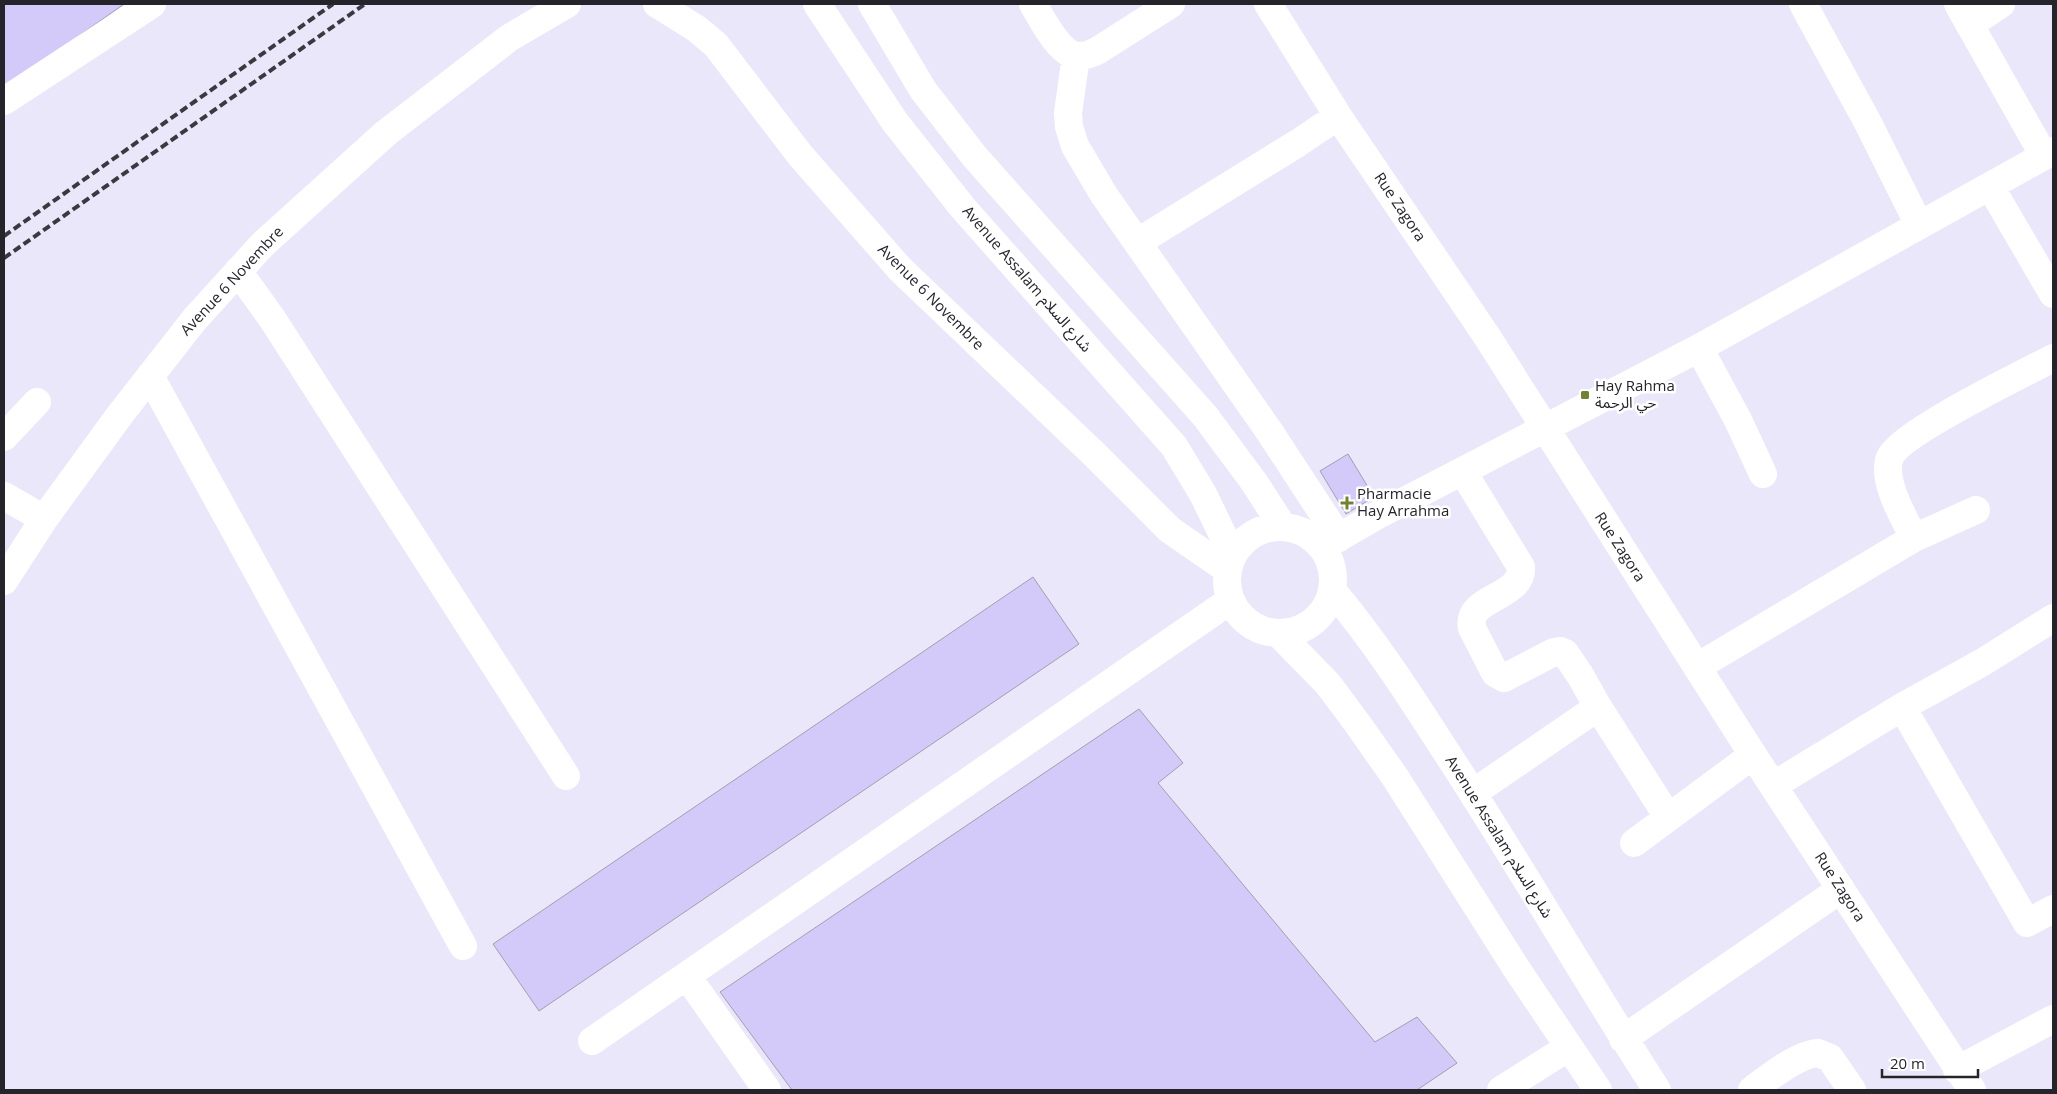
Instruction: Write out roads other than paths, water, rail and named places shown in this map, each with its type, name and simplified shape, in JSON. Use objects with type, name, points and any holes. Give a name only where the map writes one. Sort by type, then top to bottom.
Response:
[{"type":"street","points":[[4,101],[152,4]]},
{"type":"street","name":"Avenue 6 Novembre","points":[[4,581],[44,519],[150,376],[194,320],[263,244],[386,133],[509,38],[567,4]]},
{"type":"street","name":"Avenue 6 Novembre","points":[[657,4],[697,29],[716,45],[800,155],[900,269],[1095,455],[1154,515],[1194,548],[1230,563]]},
{"type":"street","name":"Avenue Assalam شارع السلام","points":[[817,4],[847,52],[901,130],[963,208],[1174,446],[1194,479],[1230,563]]},
{"type":"street","points":[[872,4],[929,98],[975,157],[1205,416],[1254,482],[1282,527]]},
{"type":"street","points":[[1033,4],[1054,39],[1067,51],[1076,56],[1087,55],[1097,51],[1171,4]]},
{"type":"street","name":"Rue Zagora","points":[[1268,4],[1338,116],[1486,335],[1697,667],[1968,1085]]},
{"type":"street","points":[[1803,4],[1919,225]]},
{"type":"street","points":[[1076,56],[1068,113],[1068,127],[1075,146],[1104,195],[1269,431],[1330,542],[1330,560],[1333,575],[1332,590],[1327,604],[1319,616],[1307,626],[1293,632],[1278,633],[1263,630],[1250,623],[1238,613],[1231,600],[1227,586],[1230,563],[1241,544],[1253,534],[1267,529],[1282,527],[1297,530],[1310,537],[1330,542],[1376,516],[1700,348],[2049,154],[1964,15],[2001,4]]},
{"type":"street","points":[[1138,242],[1298,143],[1338,116]]},
{"type":"street","points":[[1990,186],[2053,294]]},
{"type":"street","points":[[238,271],[273,320],[566,776]]},
{"type":"street","points":[[1700,348],[1738,420],[1763,474]]},
{"type":"street","points":[[1914,538],[1900,510],[1888,476],[1889,458],[1896,447],[1930,424],[2053,358]]},
{"type":"street","points":[[150,376],[463,946]]},
{"type":"street","points":[[4,437],[37,402]]},
{"type":"street","points":[[1463,472],[1521,567],[1520,576],[1516,582],[1472,613],[1470,620],[1472,628],[1495,673],[1504,678],[1554,652],[1562,651],[1580,675],[1598,707],[1668,817]]},
{"type":"street","points":[[1154,515],[1176,525],[1189,520],[1194,512],[1197,501],[1194,479]]},
{"type":"street","points":[[4,496],[44,519]]},
{"type":"street","points":[[1697,667],[1914,538],[1976,510]]},
{"type":"street","name":"Avenue Assalam شارع السلام","points":[[1332,590],[1359,622],[1386,660],[1473,793],[1623,1039],[1657,1090]]},
{"type":"street","points":[[592,1041],[1231,600]]},
{"type":"street","points":[[1774,784],[1902,706],[1983,662],[2053,618]]},
{"type":"street","points":[[1278,633],[1328,684],[1358,723],[1395,777],[1516,968],[1598,1090]]},
{"type":"street","points":[[1902,706],[2027,923],[2053,909]]},
{"type":"street","points":[[1473,793],[1598,707]]},
{"type":"street","points":[[1634,842],[1754,755]]},
{"type":"street","points":[[1623,1039],[1841,889]]},
{"type":"street","points":[[687,976],[767,1090]]},
{"type":"street","points":[[1968,1085],[2053,1019]]},
{"type":"street","points":[[1501,1090],[1569,1048]]},
{"type":"street","points":[[1752,1090],[1770,1076],[1793,1063],[1812,1053],[1818,1053],[1830,1058],[1852,1090]]},
{"type":"railway","points":[[4,236],[333,4]]},
{"type":"railway","points":[[4,258],[365,4]]},
{"type":"place","name":"Hay Rahma حي الرحمة","points":[[1585,395]]},
{"type":"place","name":"Pharmacie Hay Arrahma","points":[[1347,503]]}]
